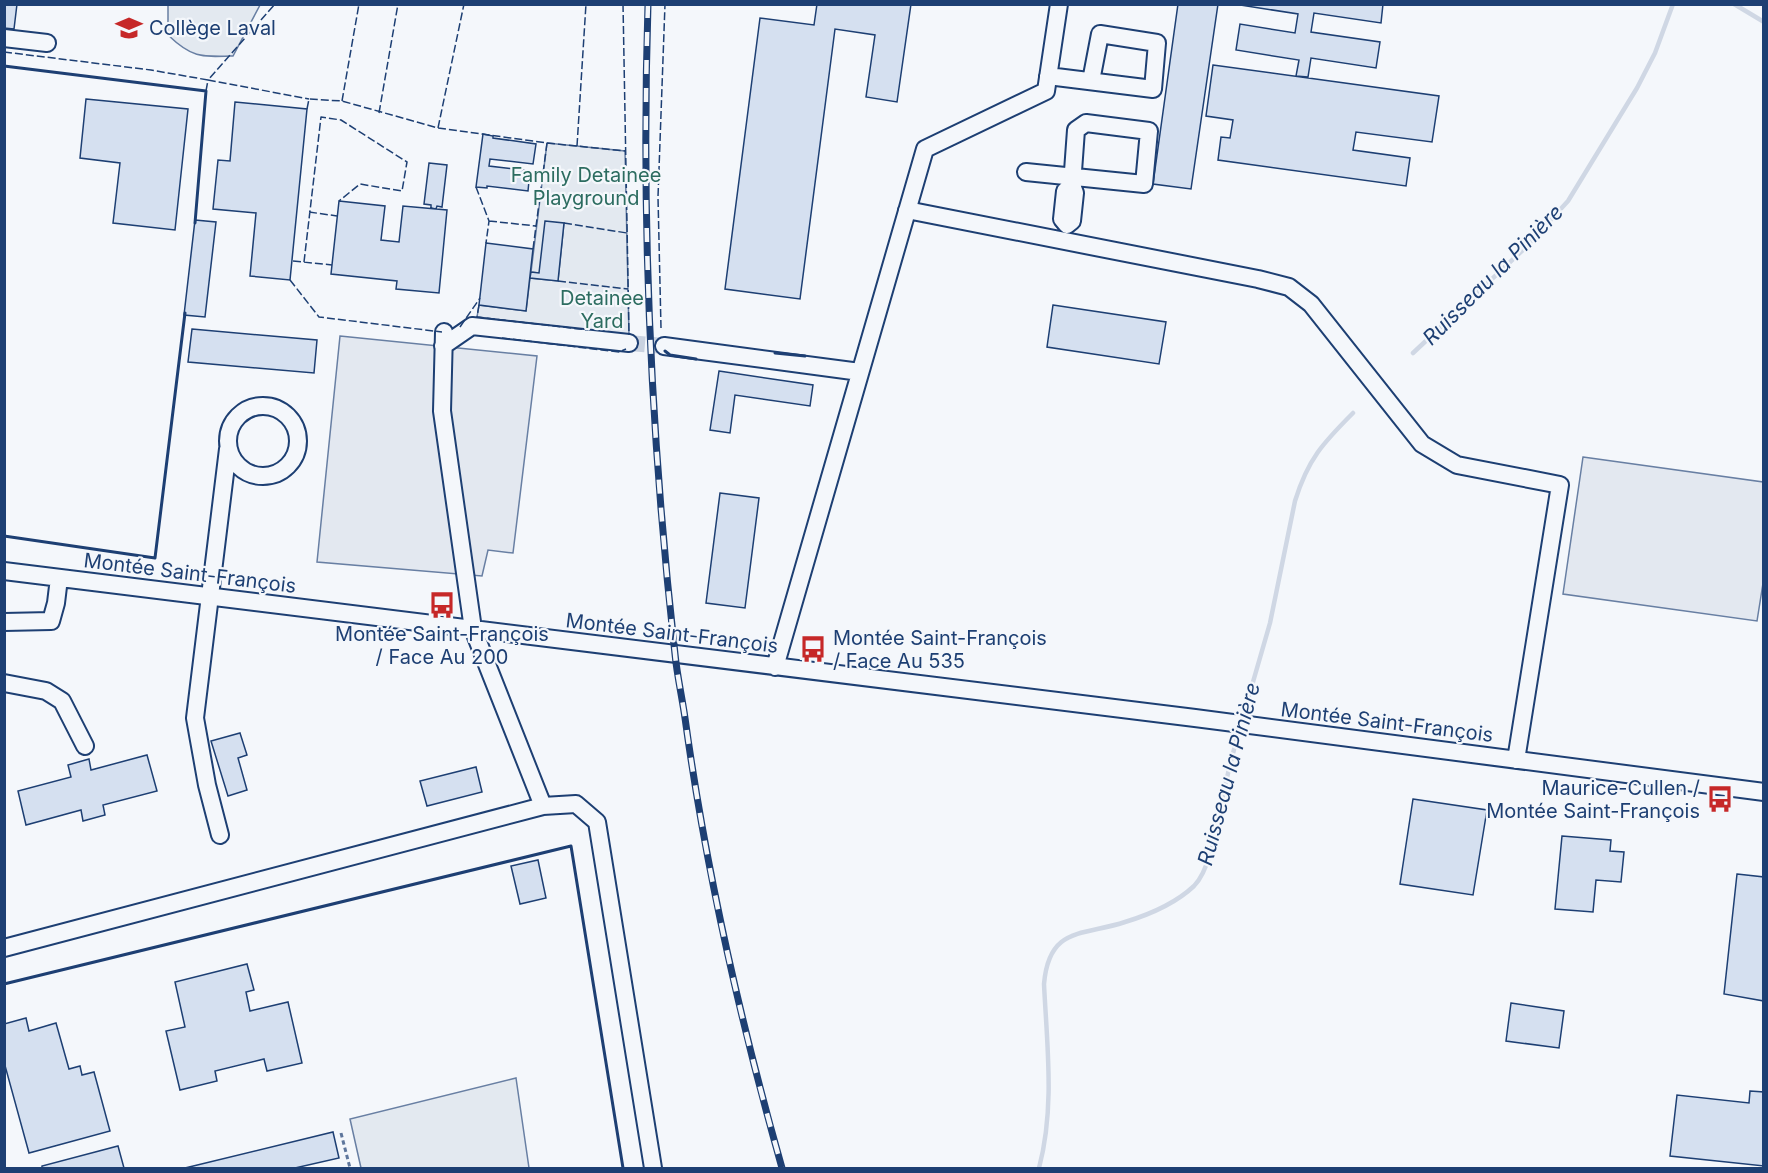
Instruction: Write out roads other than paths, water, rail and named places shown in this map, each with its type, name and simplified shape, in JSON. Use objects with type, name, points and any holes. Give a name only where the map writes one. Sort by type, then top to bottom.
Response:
[{"type":"street","points":[[775,667],[925,149],[1046,91],[1059,4]]},
{"type":"street","points":[[1048,76],[1153,89],[1157,43],[1100,34],[1091,81]]},
{"type":"street","points":[[4,38],[47,44]]},
{"type":"street","points":[[1026,172],[1073,181],[1144,184],[1149,131],[1086,123],[1076,130],[1073,181],[1065,191],[1062,219],[1065,233]]},
{"type":"street","points":[[907,210],[1065,233],[1289,287],[1311,304],[1422,444],[1457,465],[1560,485],[1516,760]]},
{"type":"street","points":[[543,806],[473,629],[442,411],[444,339],[472,326],[629,343]]},
{"type":"street","points":[[664,346],[861,372]]},
{"type":"street","points":[[220,835],[207,785],[195,718],[228,449],[227,437],[237,417],[246,410],[256,406],[268,406],[288,416],[298,437],[297,449],[292,460],[284,469],[273,475],[249,474],[239,468],[228,449]]},
{"type":"street","name":"Montée Saint-François","points":[[4,571],[1208,720],[1764,792]]},
{"type":"street","points":[[4,622],[51,621],[59,578]]},
{"type":"street","points":[[4,683],[46,691],[62,700],[85,746]]},
{"type":"street","points":[[4,948],[543,806],[576,804],[597,822],[653,1168]]},
{"type":"waterway","name":"Ruisseau la Pinière","points":[[1413,353],[1525,248],[1568,201],[1637,88],[1655,53],[1673,4]]},
{"type":"waterway","points":[[1734,4],[1764,22]]},
{"type":"waterway","name":"Ruisseau la Pinière","points":[[1242,720],[1270,623],[1300,486],[1318,452],[1353,413]]},
{"type":"waterway","name":"Ruisseau la Pinière","points":[[1039,1168],[1047,1123],[1048,1100],[1044,984],[1047,965],[1053,952],[1071,936],[1143,916],[1170,903],[1194,886],[1205,869],[1209,857],[1240,728]]},
{"type":"tunnel","points":[[629,343],[664,346]]},
{"type":"railway","points":[[648,4],[646,167],[650,329],[660,492],[676,662],[693,775],[714,889],[738,1001],[782,1168]]},
{"type":"place","name":"Collège Laval","points":[[129,28]]},
{"type":"place","name":"Montée Saint-François / Face Au 200","points":[[442,605]]},
{"type":"place","name":"Montée Saint-François / Face Au 535","points":[[813,649]]},
{"type":"place","name":"Maurice-Cullen / Montée Saint-François","points":[[1720,799]]},
{"type":"park label","name":"Family Detainee Playground","points":[[586,186]]},
{"type":"park label","name":"Detainee Yard","points":[[602,310]]}]
